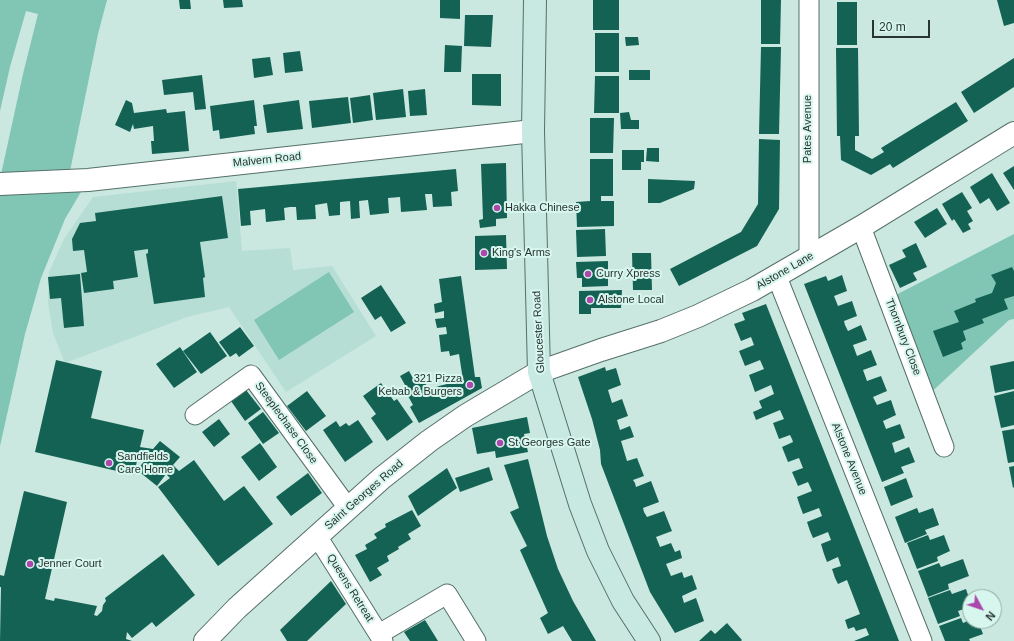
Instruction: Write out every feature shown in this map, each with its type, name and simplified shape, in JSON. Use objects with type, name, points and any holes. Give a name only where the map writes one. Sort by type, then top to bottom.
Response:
[{"type":"main road","name":"Gloucester Road","points":[[535,0],[533,131],[539,372],[580,504],[598,552],[623,601],[649,641]]},
{"type":"street","name":"Pates Avenue","points":[[809,0],[809,257]]},
{"type":"street","name":"Malvern Road","points":[[0,184],[88,180],[533,131]]},
{"type":"street","name":"Alstone Lane","points":[[539,372],[600,350],[669,328],[726,303],[777,276],[861,227],[1014,133]]},
{"type":"street","name":"Thornbury Close","points":[[861,227],[944,447]]},
{"type":"street","name":"Alstone Avenue","points":[[777,276],[922,641]]},
{"type":"street","name":"Saint Georges Road","points":[[205,641],[237,608],[382,478],[429,441],[466,416],[539,372]]},
{"type":"street","name":"Steeplechase Close","points":[[195,415],[252,375],[348,508]]},
{"type":"street","name":"Queens Retreat","points":[[317,536],[381,637]]},
{"type":"street","points":[[381,637],[447,594],[476,641]]},
{"type":"shaded area","points":[[236,181],[242,251],[290,248],[293,270],[332,266],[376,336],[286,392],[229,307],[187,317],[65,363],[53,333],[48,303],[49,272],[64,239],[93,197]]},
{"type":"green space","points":[[0,0],[107,0],[98,34],[68,181],[88,180],[65,219],[41,278],[25,334],[0,446],[0,179],[38,14],[26,11],[10,67],[0,111]]},
{"type":"green space","points":[[1014,234],[1014,319],[1009,320],[925,398],[888,299]]},
{"type":"green space","points":[[329,272],[354,312],[279,360],[254,320]]},
{"type":"building","points":[[179,0],[190,0],[191,9],[180,9]]},
{"type":"building","points":[[223,0],[242,0],[243,7],[224,8]]},
{"type":"building","points":[[440,0],[460,0],[460,19],[440,18]]},
{"type":"building","points":[[593,0],[619,0],[619,30],[593,30]]},
{"type":"building","points":[[761,0],[781,0],[780,44],[761,44]]},
{"type":"building","points":[[997,0],[1014,0],[1014,23],[1004,26]]},
{"type":"building","points":[[837,2],[857,2],[857,45],[837,45]]},
{"type":"building","points":[[465,15],[493,15],[491,47],[464,46]]},
{"type":"building","points":[[595,33],[619,33],[619,72],[595,72]]},
{"type":"building","points":[[625,37],[638,37],[639,45],[626,46]]},
{"type":"building","points":[[445,45],[462,46],[461,72],[444,72]]},
{"type":"building","points":[[761,47],[781,47],[779,134],[759,134]]},
{"type":"building","points":[[836,48],[858,48],[859,136],[855,136],[855,150],[872,159],[884,152],[881,148],[956,102],[968,121],[893,168],[890,164],[871,175],[841,160],[840,136],[837,136]]},
{"type":"building","points":[[300,51],[303,71],[285,73],[283,53]]},
{"type":"building","points":[[270,57],[273,75],[254,78],[252,59]]},
{"type":"building","points":[[1014,58],[1014,87],[974,113],[961,92]]},
{"type":"building","points":[[629,70],[650,70],[650,80],[629,80]]},
{"type":"building","points":[[472,74],[501,74],[501,106],[472,105]]},
{"type":"building","points":[[202,75],[206,109],[195,110],[193,92],[164,95],[162,80]]},
{"type":"building","points":[[595,76],[619,76],[619,113],[594,113]]},
{"type":"building","points":[[403,89],[406,117],[376,120],[373,93]]},
{"type":"building","points":[[425,89],[427,115],[410,116],[408,91]]},
{"type":"building","points":[[370,95],[373,120],[353,123],[350,98]]},
{"type":"building","points":[[348,97],[351,123],[312,128],[309,101]]},
{"type":"building","points":[[126,100],[132,103],[134,113],[166,109],[167,113],[185,111],[189,151],[152,154],[151,141],[154,141],[153,126],[134,129],[133,124],[130,132],[115,125]]},
{"type":"building","points":[[254,100],[257,126],[254,126],[255,134],[220,139],[219,130],[213,131],[210,106]]},
{"type":"building","points":[[299,100],[303,129],[267,133],[263,105]]},
{"type":"building","points":[[629,112],[631,120],[639,120],[639,129],[621,129],[620,113]]},
{"type":"building","points":[[590,118],[614,118],[613,153],[590,153]]},
{"type":"building","points":[[759,139],[780,140],[779,209],[757,246],[679,286],[670,269],[741,232],[758,204]]},
{"type":"building","points":[[647,148],[659,148],[659,162],[646,161]]},
{"type":"building","points":[[622,150],[644,150],[644,162],[641,162],[641,170],[622,170]]},
{"type":"building","points":[[590,159],[613,159],[613,196],[601,196],[601,201],[614,201],[614,226],[577,227],[576,202],[590,201]]},
{"type":"building","points":[[506,163],[507,218],[496,219],[496,226],[480,228],[479,220],[483,219],[481,164]]},
{"type":"building","points":[[1014,166],[1014,190],[1003,173]]},
{"type":"building","points":[[456,169],[458,191],[451,192],[452,206],[433,207],[432,194],[425,194],[427,210],[401,212],[400,197],[388,198],[389,213],[370,215],[368,200],[359,201],[360,218],[351,219],[350,201],[340,202],[340,215],[329,216],[327,203],[315,205],[316,219],[297,220],[296,207],[290,207],[284,208],[285,220],[266,222],[265,209],[250,211],[251,225],[241,226],[238,189]]},
{"type":"building","points":[[992,173],[1010,203],[997,211],[989,198],[980,204],[970,187]]},
{"type":"building","points":[[648,179],[695,181],[694,189],[660,203],[648,203]]},
{"type":"building","points":[[962,192],[972,208],[967,211],[973,221],[968,224],[971,229],[963,233],[954,219],[952,221],[942,204]]},
{"type":"building","points":[[222,196],[228,238],[200,242],[205,277],[203,278],[205,297],[154,304],[146,254],[148,253],[148,249],[134,251],[138,277],[113,281],[114,289],[84,293],[81,273],[87,272],[84,250],[73,251],[72,239],[80,223],[96,221],[95,213]]},
{"type":"building","points":[[937,208],[947,224],[925,238],[914,222]]},
{"type":"building","points":[[605,229],[606,256],[577,257],[576,230]]},
{"type":"building","points":[[506,235],[507,269],[475,270],[475,236]]},
{"type":"building","points":[[916,243],[927,267],[913,273],[917,280],[900,288],[889,265],[906,257],[902,250]]},
{"type":"building","points":[[632,253],[651,253],[652,290],[633,290]]},
{"type":"building","points":[[608,261],[608,286],[582,287],[582,278],[577,278],[576,262]]},
{"type":"building","points":[[1012,267],[1014,271],[1014,296],[1004,299],[1008,309],[982,319],[984,323],[963,331],[966,340],[961,343],[963,349],[943,357],[933,331],[959,322],[954,311],[976,302],[975,299],[992,293],[996,283],[991,275]]},
{"type":"building","points":[[80,274],[84,326],[64,328],[61,298],[50,299],[48,277]]},
{"type":"building","points":[[842,275],[847,291],[834,296],[838,306],[852,301],[857,316],[844,321],[845,325],[848,331],[861,325],[867,340],[853,345],[857,356],[871,350],[877,365],[863,370],[867,381],[881,376],[887,391],[873,397],[877,405],[891,400],[896,415],[883,421],[886,429],[900,424],[905,438],[892,443],[895,453],[909,447],[915,462],[901,467],[904,473],[882,482],[804,284],[826,276],[828,281]]},
{"type":"building","points":[[461,276],[475,377],[480,377],[482,388],[419,423],[410,407],[413,405],[408,396],[410,394],[400,376],[409,371],[414,380],[419,377],[421,382],[424,381],[429,390],[463,380],[459,354],[450,356],[449,351],[441,352],[439,335],[447,334],[446,327],[437,328],[435,319],[444,318],[444,311],[435,313],[434,304],[442,302],[439,279]]},
{"type":"building","points":[[381,285],[406,323],[391,332],[381,316],[375,320],[361,298]]},
{"type":"building","points":[[622,290],[621,308],[591,308],[591,314],[579,314],[579,291]]},
{"type":"building","points":[[766,304],[899,641],[854,641],[869,635],[866,628],[856,631],[854,627],[848,629],[845,620],[860,614],[847,580],[838,584],[835,578],[832,569],[841,566],[838,557],[827,562],[821,544],[831,540],[828,532],[813,538],[810,531],[807,522],[822,516],[819,508],[803,514],[797,497],[812,491],[808,482],[798,486],[792,472],[803,468],[799,458],[788,462],[782,447],[793,442],[792,439],[790,435],[779,439],[773,423],[784,419],[780,410],[756,420],[753,412],[762,408],[759,401],[774,394],[771,385],[755,392],[749,375],[764,369],[760,360],[745,366],[739,351],[754,345],[751,337],[741,341],[734,324],[745,320],[742,313]]},
{"type":"building","points":[[240,327],[254,346],[239,357],[236,353],[230,357],[219,342]]},
{"type":"building","points":[[210,332],[227,356],[201,374],[183,351]]},
{"type":"building","points":[[180,347],[197,372],[174,388],[156,364]]},
{"type":"building","name":"Sandfields Care Home","points":[[56,360],[102,371],[91,418],[144,430],[140,447],[153,449],[160,441],[180,457],[173,465],[179,471],[194,460],[224,501],[244,486],[273,524],[218,566],[158,487],[170,478],[166,474],[157,486],[137,470],[147,458],[138,456],[134,475],[35,452]]},
{"type":"building","points":[[1014,361],[1014,389],[995,393],[990,366]]},
{"type":"building","points":[[605,367],[606,371],[616,368],[621,385],[608,390],[612,403],[622,399],[628,416],[617,420],[620,430],[630,426],[634,437],[621,441],[627,461],[637,458],[644,476],[633,480],[636,487],[651,481],[659,502],[643,508],[644,512],[647,517],[664,511],[672,531],[656,537],[660,547],[671,543],[675,552],[680,550],[682,558],[666,564],[671,576],[682,572],[684,578],[692,575],[697,589],[682,596],[684,603],[696,598],[704,621],[675,633],[650,592],[601,464],[600,450],[592,419],[578,377]]},
{"type":"building","points":[[381,383],[394,401],[397,399],[413,422],[387,441],[371,418],[376,414],[363,396]]},
{"type":"building","points":[[246,390],[261,409],[245,421],[231,401]]},
{"type":"building","points":[[307,391],[326,416],[306,431],[287,406]]},
{"type":"building","points":[[1014,391],[1014,425],[1001,428],[994,396]]},
{"type":"building","points":[[263,412],[279,433],[263,444],[248,423]]},
{"type":"building","name":"St Georges Gate","points":[[527,417],[530,433],[524,434],[528,452],[496,458],[495,451],[477,454],[472,428]]},
{"type":"building","points":[[219,419],[230,434],[214,447],[202,432]]},
{"type":"building","points":[[358,420],[373,442],[345,462],[323,430],[336,421],[340,427],[346,423],[349,426]]},
{"type":"building","points":[[1014,429],[1014,462],[1008,463],[1002,431]]},
{"type":"building","points":[[260,443],[277,467],[259,481],[241,457]]},
{"type":"building","points":[[528,459],[547,536],[558,569],[573,601],[596,641],[572,641],[563,626],[548,634],[540,618],[548,613],[520,550],[527,546],[510,512],[519,508],[504,465]]},
{"type":"building","points":[[1014,466],[1014,487],[1013,488],[1009,467]]},
{"type":"building","points":[[489,467],[493,480],[460,492],[455,478]]},
{"type":"building","points":[[447,468],[457,488],[418,516],[408,496]]},
{"type":"building","points":[[308,473],[322,493],[291,516],[276,497]]},
{"type":"building","points":[[906,478],[913,497],[891,506],[884,487]]},
{"type":"building","name":"Jenner Court","points":[[24,491],[67,502],[45,599],[54,601],[55,598],[97,606],[94,615],[97,616],[102,611],[103,605],[106,601],[105,598],[163,554],[195,595],[156,627],[152,622],[132,638],[127,632],[126,639],[132,641],[0,641],[0,575],[4,576]]},
{"type":"building","points":[[917,508],[919,513],[933,508],[939,525],[925,530],[927,534],[905,543],[895,517]]},
{"type":"building","points":[[412,510],[421,526],[408,534],[411,539],[398,547],[399,549],[387,556],[389,561],[377,568],[382,575],[370,582],[355,555],[367,549],[365,545],[377,538],[374,534],[386,527],[385,524]]},
{"type":"building","points":[[928,535],[930,540],[944,535],[950,551],[937,557],[938,561],[917,569],[907,543]]},
{"type":"building","points":[[963,559],[969,576],[948,584],[949,589],[928,597],[918,571],[939,563],[941,567]]},
{"type":"building","points":[[331,581],[346,604],[307,641],[287,641],[280,630]]},
{"type":"building","points":[[950,590],[952,594],[962,590],[962,610],[958,611],[960,616],[938,624],[928,598]]},
{"type":"building","points":[[961,618],[962,629],[981,629],[983,634],[969,639],[970,641],[945,641],[939,626]]},
{"type":"building","points":[[425,620],[438,641],[410,641],[404,632]]},
{"type":"building","points":[[727,623],[742,640],[741,641],[699,641],[711,630],[715,634]]},
{"type":"place","name":"Hakka Chinese","points":[[497,208]]},
{"type":"place","name":"King's Arms","points":[[484,253]]},
{"type":"place","name":"Curry Xpress","points":[[588,274]]},
{"type":"place","name":"Alstone Local","points":[[590,300]]},
{"type":"place","name":"321 Pizza Kebab & Burgers","points":[[470,385]]},
{"type":"place","name":"St Georges Gate","points":[[500,443]]},
{"type":"place","name":"Sandfields Care Home","points":[[109,463]]},
{"type":"place","name":"Jenner Court","points":[[30,564]]}]
